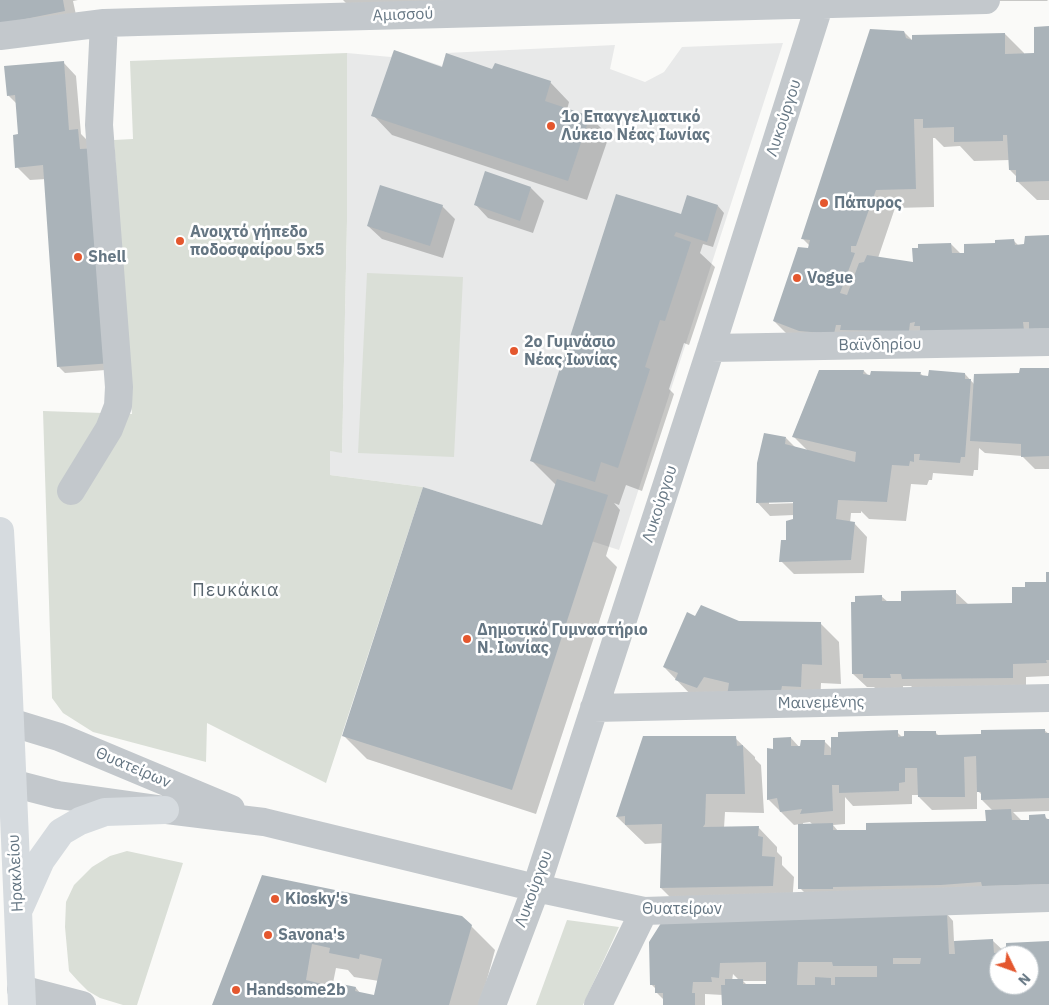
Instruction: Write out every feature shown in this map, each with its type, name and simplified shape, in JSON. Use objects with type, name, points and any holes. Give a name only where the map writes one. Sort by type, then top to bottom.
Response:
[{"type":"main road","name":"Ηρακλείου","points":[[0,532],[6,781],[18,913],[21,997]]},
{"type":"main road","points":[[18,913],[41,860],[61,832],[80,821],[105,812],[165,810]]},
{"type":"street","name":"Αμισσού","points":[[0,36],[104,23],[137,11],[986,0]]},
{"type":"street","name":"Λυκούργου","points":[[492,1005],[536,888],[821,2]]},
{"type":"street","points":[[71,491],[109,430],[118,406],[118,377],[99,125],[104,23]]},
{"type":"street","name":"Βαϊνδηρίου","points":[[711,348],[1049,342]]},
{"type":"street","name":"Μαινεμένης","points":[[594,708],[1049,698]]},
{"type":"street","name":"Θυατείρων","points":[[5,720],[59,738],[264,822]]},
{"type":"street","name":"Θυατείρων","points":[[6,781],[58,795],[264,822],[536,888],[644,912],[1049,898]]},
{"type":"street","points":[[598,1005],[644,912]]},
{"type":"street","points":[[21,997],[82,1005]]},
{"type":"shaded area","name":"2ο Γυμνάσιο Νέας Ιωνίας","points":[[783,43],[619,550],[423,487],[330,475],[330,451],[342,452],[347,221],[347,53],[391,57],[394,50],[442,66],[446,53],[615,45],[610,69],[645,82],[664,72],[682,47]]},
{"type":"shaded area","points":[[347,53],[347,221],[342,453],[330,451],[330,475],[423,487],[326,783],[207,723],[206,762],[93,732],[63,713],[52,698],[43,411],[132,414],[114,140],[133,139],[130,61]]},
{"type":"shaded area","points":[[367,273],[463,277],[454,457],[358,453]]},
{"type":"shaded area","points":[[127,851],[183,863],[137,1005],[123,1005],[100,998],[88,991],[78,981],[69,971],[65,927],[66,902],[74,885],[92,867],[110,856]]},
{"type":"shaded area","points":[[567,920],[619,927],[583,1005],[536,1005]]},
{"type":"building","points":[[0,0],[63,0],[65,11],[0,24]]},
{"type":"building","points":[[1049,26],[1049,181],[1016,182],[1016,170],[1009,170],[1007,135],[1003,135],[1003,141],[954,142],[954,127],[923,128],[923,119],[914,119],[916,189],[876,190],[856,246],[851,246],[851,252],[855,253],[840,293],[847,295],[859,263],[864,262],[867,255],[913,262],[912,248],[918,248],[918,244],[951,243],[952,253],[964,253],[964,244],[995,243],[995,240],[1014,239],[1015,245],[1024,244],[1025,236],[1049,235],[1049,328],[1029,329],[1029,322],[1023,322],[1024,330],[920,333],[920,326],[914,326],[915,322],[910,323],[909,331],[840,330],[841,325],[836,325],[834,334],[799,331],[773,321],[798,247],[808,248],[810,240],[801,239],[870,29],[904,31],[906,38],[912,40],[912,35],[1005,33],[1005,54],[1034,53],[1034,27]]},
{"type":"building","points":[[394,50],[442,67],[446,53],[492,69],[495,63],[551,81],[545,101],[590,116],[568,181],[371,116]]},
{"type":"building","name":"Shell","points":[[64,61],[69,130],[78,129],[80,149],[99,148],[113,363],[57,367],[43,165],[15,168],[13,135],[18,134],[15,95],[7,96],[4,66]]},
{"type":"building","points":[[485,171],[531,187],[520,221],[474,205]]},
{"type":"building","points":[[380,185],[443,205],[430,246],[367,226]]},
{"type":"building","points":[[616,194],[681,214],[687,195],[718,205],[707,242],[676,232],[674,236],[691,242],[665,321],[660,320],[645,367],[650,369],[618,468],[601,462],[595,482],[530,461]]},
{"type":"building","points":[[1020,368],[1049,368],[1049,456],[1021,457],[1021,444],[970,441],[974,374],[1019,373]]},
{"type":"building","points":[[819,370],[864,370],[863,374],[870,375],[871,371],[921,372],[920,375],[928,376],[929,370],[965,373],[965,379],[971,379],[965,457],[961,457],[960,463],[919,460],[920,454],[914,454],[914,462],[910,461],[909,466],[892,465],[887,502],[838,500],[836,519],[855,522],[851,560],[779,562],[781,540],[786,540],[786,521],[793,519],[793,502],[756,503],[757,463],[764,433],[786,437],[785,444],[855,462],[856,452],[792,437]]},
{"type":"building","name":"Δημοτικό Γυμναστήριο Ν. Ιωνίας","points":[[557,479],[608,495],[512,790],[342,736],[423,487],[542,525]]},
{"type":"building","points":[[1046,572],[1049,572],[1049,660],[1046,660],[1047,663],[1013,664],[1013,678],[902,679],[901,674],[890,674],[891,678],[863,678],[863,674],[852,674],[851,602],[855,602],[855,596],[882,595],[882,601],[901,601],[901,591],[956,590],[956,604],[1012,603],[1012,587],[1025,587],[1025,582],[1046,582]]},
{"type":"building","points":[[701,605],[739,621],[821,622],[822,665],[802,664],[801,687],[782,686],[781,691],[727,696],[729,683],[704,677],[697,688],[675,680],[678,673],[663,667],[687,612],[695,616]]},
{"type":"building","points":[[1045,729],[1045,733],[1049,733],[1049,798],[981,800],[981,792],[977,792],[976,756],[964,757],[965,797],[918,797],[917,768],[905,768],[905,782],[899,783],[899,791],[839,793],[839,785],[832,785],[833,811],[800,814],[802,809],[780,812],[777,798],[767,800],[767,748],[773,749],[773,738],[791,737],[791,746],[800,746],[801,740],[825,740],[824,755],[831,755],[831,737],[838,737],[838,732],[898,730],[898,737],[904,736],[904,731],[936,731],[936,735],[981,734],[981,730]]},
{"type":"building","points":[[643,736],[736,736],[737,746],[743,745],[745,794],[706,794],[705,824],[703,827],[759,826],[758,836],[763,837],[762,856],[775,857],[773,886],[660,888],[662,824],[625,825],[625,816],[616,817]]},
{"type":"building","points":[[1011,809],[1012,820],[1029,820],[1029,815],[1045,814],[1046,819],[1049,819],[1049,884],[982,886],[981,882],[798,889],[798,824],[833,823],[833,830],[866,830],[866,823],[986,821],[985,810]]},
{"type":"building","points":[[262,875],[462,916],[472,925],[449,1005],[212,1005]],"holes":[[[312,944],[330,948],[329,953],[359,959],[360,954],[382,959],[374,995],[355,991],[356,987],[327,981],[326,985],[306,980]]]},
{"type":"building","points":[[947,913],[949,954],[955,954],[954,941],[993,939],[993,945],[989,945],[989,995],[1039,995],[1039,945],[1006,945],[1006,943],[1049,941],[1049,1005],[722,1005],[721,985],[725,985],[725,979],[743,979],[743,984],[766,984],[766,962],[720,963],[719,978],[711,977],[712,982],[693,982],[692,993],[695,993],[695,1005],[663,1005],[663,993],[655,993],[655,985],[650,985],[649,942],[663,920]],"holes":[[[893,958],[921,958],[920,964],[893,964]],[[798,962],[832,962],[833,966],[877,966],[877,977],[835,977],[835,985],[831,985],[831,978],[815,977],[815,985],[797,985]]]},
{"type":"place","name":"1ο Επαγγελματικό Λύκειο Νέας Ιωνίας","points":[[551,126]]},
{"type":"place","name":"Πάπυρος","points":[[824,203]]},
{"type":"place","name":"Ανοιχτό γήπεδο ποδοσφαίρου 5x5","points":[[180,241]]},
{"type":"place","name":"Shell","points":[[78,257]]},
{"type":"place","name":"Vogue","points":[[797,278]]},
{"type":"place","name":"2ο Γυμνάσιο Νέας Ιωνίας","points":[[514,351]]},
{"type":"place","name":"Δημοτικό Γυμναστήριο Ν. Ιωνίας","points":[[467,639]]},
{"type":"place","name":"Kiosky's","points":[[275,899]]},
{"type":"place","name":"Savona's","points":[[268,935]]},
{"type":"place","name":"Handsome2b","points":[[236,990]]},
{"type":"district","name":"Πευκάκια","points":[[236,591]]}]
